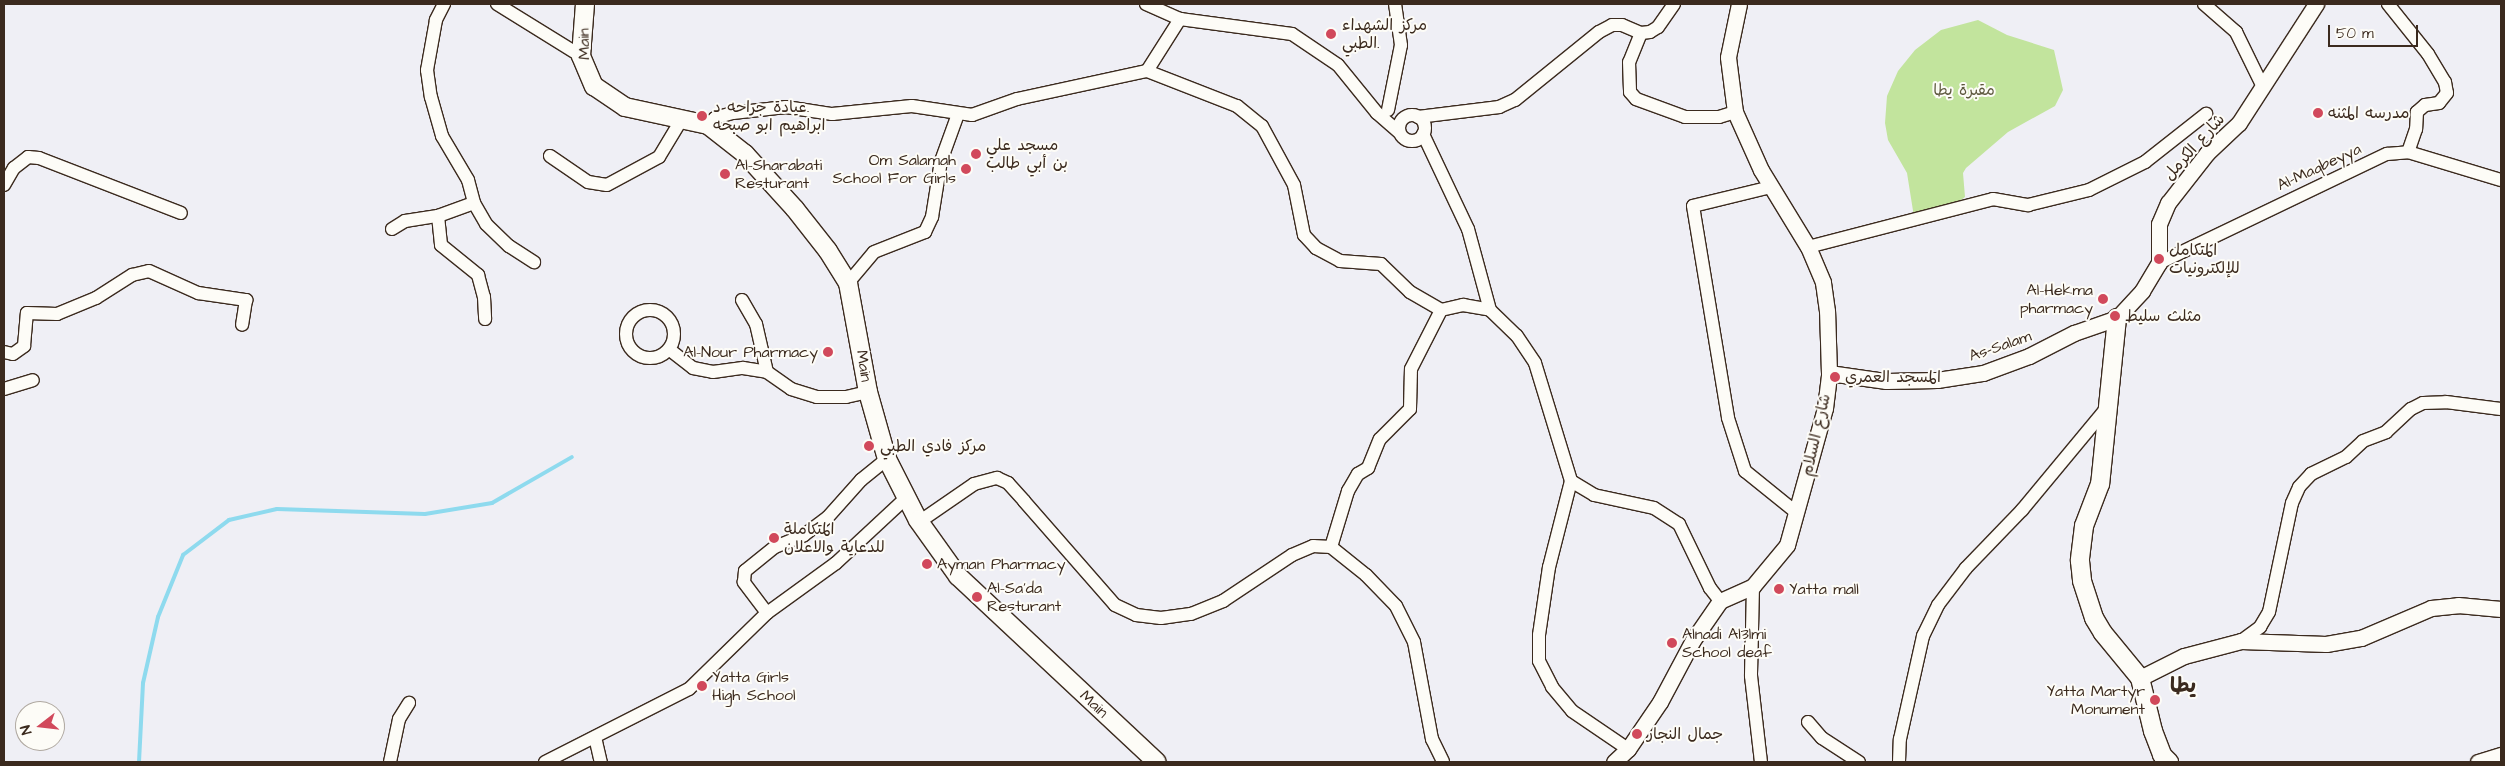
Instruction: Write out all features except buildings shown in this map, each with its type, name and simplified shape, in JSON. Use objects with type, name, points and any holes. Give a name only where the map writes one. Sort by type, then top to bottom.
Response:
[{"type":"main road","name":"Main","points":[[585,4],[581,56],[594,86],[609,99],[625,107],[680,122],[708,125],[745,154],[796,209],[848,283],[868,392],[887,459],[920,522],[958,576],[1157,762]]},
{"type":"main road","points":[[2117,318],[2106,409],[2100,484],[2084,526],[2080,561],[2082,582],[2094,618],[2103,633],[2140,678],[2162,760]]},
{"type":"street","points":[[444,4],[436,20],[427,70],[430,97],[442,136],[468,180],[474,203],[486,224],[509,246],[534,262]]},
{"type":"street","points":[[497,4],[581,56]]},
{"type":"street","points":[[1146,4],[1180,19],[1292,34],[1338,65],[1376,113],[1411,140],[1438,169]]},
{"type":"street","points":[[1388,110],[1401,45],[1394,4]]},
{"type":"street","points":[[1411,140],[1422,126],[1444,115],[1499,107],[1515,100],[1579,46],[1612,25],[1622,25],[1641,33],[1658,27],[1674,4]]},
{"type":"street","name":"شارع السلام","points":[[1720,602],[1753,586],[1782,552],[1797,513],[1825,408],[1829,373],[1827,311],[1823,282],[1808,247],[1772,187],[1735,112],[1728,57],[1739,4]]},
{"type":"street","points":[[2204,4],[2236,32],[2262,85]]},
{"type":"street","name":"شارع الكرمل","points":[[2159,263],[2159,224],[2168,203],[2208,153],[2239,123],[2316,4]]},
{"type":"street","points":[[2388,4],[2428,54],[2444,82],[2447,93],[2439,103],[2425,105],[2417,112],[2416,129],[2408,152]]},
{"type":"street","points":[[1148,71],[1180,19]]},
{"type":"street","points":[[1641,33],[1629,62],[1630,92],[1636,98],[1685,117],[1719,117],[1735,112]]},
{"type":"street","points":[[708,125],[715,118],[769,108],[832,114],[912,106],[958,114],[980,113],[1017,99],[1148,71],[1237,106],[1262,126],[1294,185],[1304,235],[1316,248],[1340,261],[1381,264],[1410,292],[1441,310],[1463,305],[1490,310]]},
{"type":"street","points":[[1356,86],[1388,110],[1403,118]]},
{"type":"street","points":[[848,283],[874,252],[925,232],[932,217],[941,161],[958,114]]},
{"type":"street","points":[[1808,247],[1993,199],[2028,205],[2089,190],[2145,162],[2206,114]]},
{"type":"street","points":[[1403,118],[1410,115],[1422,126],[1438,169],[1468,229],[1490,310],[1517,336],[1535,363],[1571,481],[1549,567],[1539,635],[1539,661],[1552,686],[1572,711],[1628,749]]},
{"type":"street","points":[[1400,132],[1403,118]]},
{"type":"street","points":[[550,156],[588,182],[607,184],[659,157],[680,122]]},
{"type":"street","name":"Al-Maqbeyya","points":[[2159,263],[2358,166],[2387,154],[2408,152],[2501,180]]},
{"type":"street","points":[[4,186],[14,168],[28,157],[39,158],[180,213]]},
{"type":"street","points":[[1772,187],[1693,206],[1728,418],[1745,471],[1797,513]]},
{"type":"street","points":[[392,229],[405,221],[438,216],[474,203]]},
{"type":"street","points":[[438,216],[441,244],[478,275],[484,297],[485,319]]},
{"type":"street","points":[[2117,318],[2142,290],[2159,263]]},
{"type":"street","points":[[4,352],[13,354],[24,346],[27,313],[57,314],[96,298],[132,275],[149,271],[198,293],[246,300],[242,324]]},
{"type":"street","points":[[742,300],[756,324],[767,372]]},
{"type":"street","points":[[1331,547],[1348,491],[1358,474],[1368,468],[1380,439],[1410,409],[1411,369],[1441,310]]},
{"type":"street","name":"As-Salam","points":[[1829,373],[1886,381],[1937,380],[1983,373],[2029,356],[2074,333],[2117,318]]},
{"type":"street","points":[[670,350],[693,368],[713,372],[743,368],[767,372],[791,389],[817,398],[846,397],[868,392]]},
{"type":"street","points":[[4,389],[34,380]]},
{"type":"street","points":[[2241,641],[2260,627],[2269,612],[2292,503],[2299,488],[2311,474],[2346,456],[2363,441],[2386,432],[2411,409],[2423,403],[2446,402],[2501,409]]},
{"type":"street","points":[[1899,762],[1900,739],[1923,636],[1938,605],[1966,568],[2022,510],[2106,409]]},
{"type":"street","points":[[768,614],[744,582],[745,571],[775,547],[812,529],[861,480],[887,459]]},
{"type":"street","points":[[920,522],[974,484],[997,478],[1008,483],[1115,606],[1136,615],[1161,618],[1191,614],[1223,601],[1292,555],[1313,546],[1331,547],[1366,576],[1396,606],[1407,627],[1414,642],[1432,739],[1443,762]]},
{"type":"street","points":[[1571,481],[1594,495],[1654,508],[1679,524],[1710,588],[1720,602],[1628,749],[1614,762]]},
{"type":"street","points":[[545,762],[689,690],[768,614],[836,563],[907,497]]},
{"type":"street","points":[[1753,586],[1750,676],[1761,762]]},
{"type":"street","points":[[2140,678],[2184,656],[2241,641],[2326,644],[2361,638],[2430,608],[2458,605],[2501,609]]},
{"type":"street","points":[[390,762],[399,719],[409,704]]},
{"type":"street","points":[[1808,722],[1822,738],[1859,762]]},
{"type":"street","points":[[595,737],[600,762]]},
{"type":"street","points":[[2478,762],[2501,754]]},
{"type":"green space","name":"مقبرة يطا","points":[[1978,20],[2007,35],[2054,50],[2063,90],[2055,106],[2008,132],[1966,168],[1963,173],[1965,197],[1953,206],[1914,217],[1907,173],[1888,140],[1885,123],[1887,96],[1898,71],[1915,50],[1941,30]]},
{"type":"waterway","points":[[139,762],[143,683],[158,617],[183,555],[229,520],[277,509],[425,514],[492,503],[572,457]]},
{"type":"place","name":"مركز الشهداء الطبي.","points":[[1331,34]]},
{"type":"place","name":"مدرسه المثنه","points":[[2318,113]]},
{"type":"place","name":"عيادة جراحه د. ابراهيم ابو صبحه","points":[[702,116]]},
{"type":"place","name":"مسجد علي بن أبي طالب","points":[[976,154]]},
{"type":"place","name":"Om Salamah School For Girls","points":[[966,169]]},
{"type":"place","name":"Al-Sharabati Resturant","points":[[725,174]]},
{"type":"place","name":"المتكامل للإلكترونيات","points":[[2159,259]]},
{"type":"place","name":"Al-Hekma pharmacy","points":[[2103,299]]},
{"type":"place","name":"مثلث سليط","points":[[2115,316]]},
{"type":"place","name":"Al-Nour Pharmacy","points":[[828,352]]},
{"type":"place","name":"المسجد العمري","points":[[1835,377]]},
{"type":"place","name":"مركز فادي الطبي","points":[[869,446]]},
{"type":"place","name":"المتكاملة للدعاية والاعلان","points":[[774,538]]},
{"type":"place","name":"Ayman Pharmacy","points":[[927,564]]},
{"type":"place","name":"Yatta mall","points":[[1779,589]]},
{"type":"place","name":"Al-Sa'da Resturant","points":[[977,597]]},
{"type":"place","name":"Alnadi Al3lmi School deaf","points":[[1672,643]]},
{"type":"place","name":"Yatta Girls High School","points":[[702,686]]},
{"type":"place","name":"Yatta Martyr Monument","points":[[2155,700]]},
{"type":"place","name":"جمال النجار","points":[[1637,734]]},
{"type":"district","name":"يطا","points":[[2183,686]]}]
